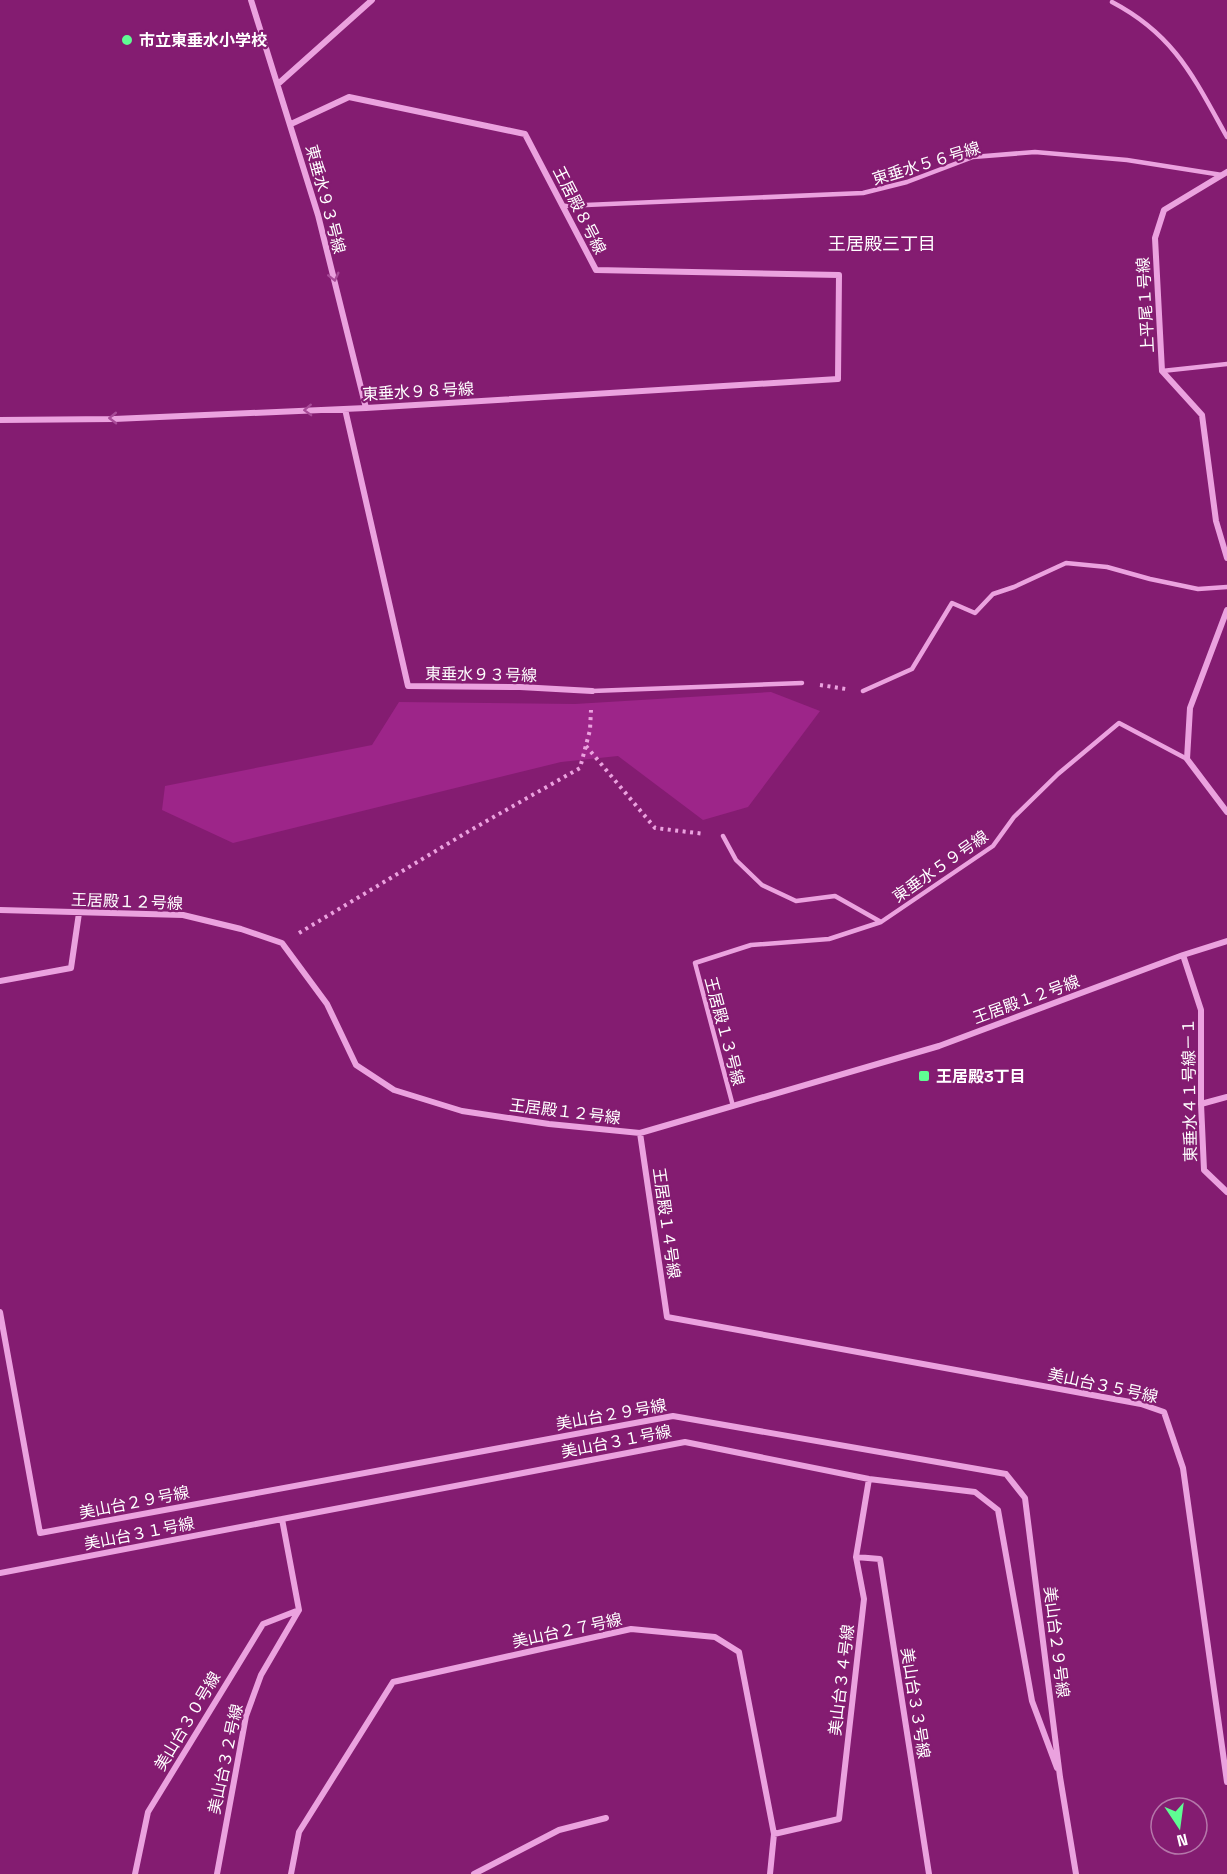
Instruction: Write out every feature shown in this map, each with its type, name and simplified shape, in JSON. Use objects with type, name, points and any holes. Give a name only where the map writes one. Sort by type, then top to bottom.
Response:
[{"type":"street","name":"東垂水９３号線","points":[[251,0],[318,215],[366,408]]},
{"type":"street","points":[[278,84],[372,0]]},
{"type":"street","name":"王居殿８号線","points":[[291,124],[349,97],[525,134],[596,270],[839,275],[838,379]]},
{"type":"street","name":"上平尾１号線","points":[[1225,173],[1164,210],[1155,238],[1162,371],[1202,415],[1216,521],[1227,558]]},
{"type":"street","name":"東垂水９８号線","points":[[0,420],[366,408],[838,379]]},
{"type":"street","name":"東垂水９３号線","points":[[345,409],[408,686],[520,687],[592,692]]},
{"type":"street","points":[[1227,610],[1190,708],[1187,759],[1227,813]]},
{"type":"street","name":"王居殿１２号線","points":[[0,910],[183,915],[241,929],[282,943],[327,1004],[356,1065],[394,1090],[462,1111],[549,1124],[640,1133],[939,1046],[1183,955]]},
{"type":"street","points":[[0,981],[71,968],[79,913]]},
{"type":"street","points":[[1183,955],[1227,941]]},
{"type":"street","name":"東垂水４１号線－１","points":[[1183,955],[1201,1010],[1204,1170],[1227,1191]]},
{"type":"street","points":[[1201,1104],[1227,1097]]},
{"type":"street","name":"王居殿１４号線","points":[[640,1133],[667,1317]]},
{"type":"street","name":"美山台２９号線","points":[[0,1312],[40,1533],[673,1416],[1006,1474],[1025,1498],[1060,1777],[1076,1874]]},
{"type":"street","name":"美山台３５号線","points":[[667,1317],[1141,1404],[1164,1412],[1183,1468],[1227,1782]]},
{"type":"street","name":"美山台３１号線","points":[[0,1574],[685,1442],[869,1479],[975,1492],[998,1510],[1032,1701],[1060,1777]]},
{"type":"street","name":"美山台３４号線","points":[[774,1834],[839,1819],[864,1599],[855,1557],[869,1479]]},
{"type":"street","points":[[282,1520],[299,1610]]},
{"type":"street","name":"美山台３３号線","points":[[855,1557],[880,1559],[929,1874]]},
{"type":"street","name":"美山台３０号線","points":[[135,1874],[148,1812],[262,1624],[299,1610]]},
{"type":"street","name":"美山台３２号線","points":[[217,1874],[246,1716],[261,1675],[299,1610]]},
{"type":"street","name":"美山台２７号線","points":[[291,1874],[299,1832],[393,1682],[631,1629],[715,1637],[739,1652],[774,1834],[770,1874]]},
{"type":"street","points":[[474,1874],[559,1830],[606,1818]]},
{"type":"lane","points":[[1112,2],[1128,10],[1156,30],[1187,66],[1227,137]]},
{"type":"lane","name":"東垂水５６号線","points":[[563,206],[863,194],[907,182],[973,157],[1035,152],[1127,160],[1225,173]]},
{"type":"lane","points":[[1162,371],[1227,364]]},
{"type":"lane","points":[[863,691],[912,669],[952,603],[975,613],[993,594],[1066,563],[1107,567],[1198,589],[1227,587]]},
{"type":"lane","name":"東垂水９３号線","points":[[592,692],[802,683]]},
{"type":"lane","name":"東垂水５９号線","points":[[695,963],[751,945],[829,939],[881,922],[993,846],[1014,817],[1058,774],[1119,723],[1187,759]]},
{"type":"lane","points":[[723,836],[736,860],[762,885],[796,901],[836,896],[881,922]]},
{"type":"lane","name":"王居殿１３号線","points":[[695,963],[733,1106]]},
{"type":"path","points":[[802,683],[863,691]]},
{"type":"path","points":[[282,943],[469,831],[580,768],[590,730],[592,692]]},
{"type":"path","points":[[586,746],[655,828],[723,836]]},
{"type":"shaded area","points":[[771,692],[820,711],[748,807],[703,820],[618,756],[561,762],[233,843],[162,810],[165,786],[372,745],[399,702],[575,704]]},
{"type":"place","name":"市立東垂水小学校","points":[[127,40]]},
{"type":"place","name":"王居殿3丁目","points":[[924,1076]]},
{"type":"district","name":"王居殿三丁目","points":[[882,244]]}]
